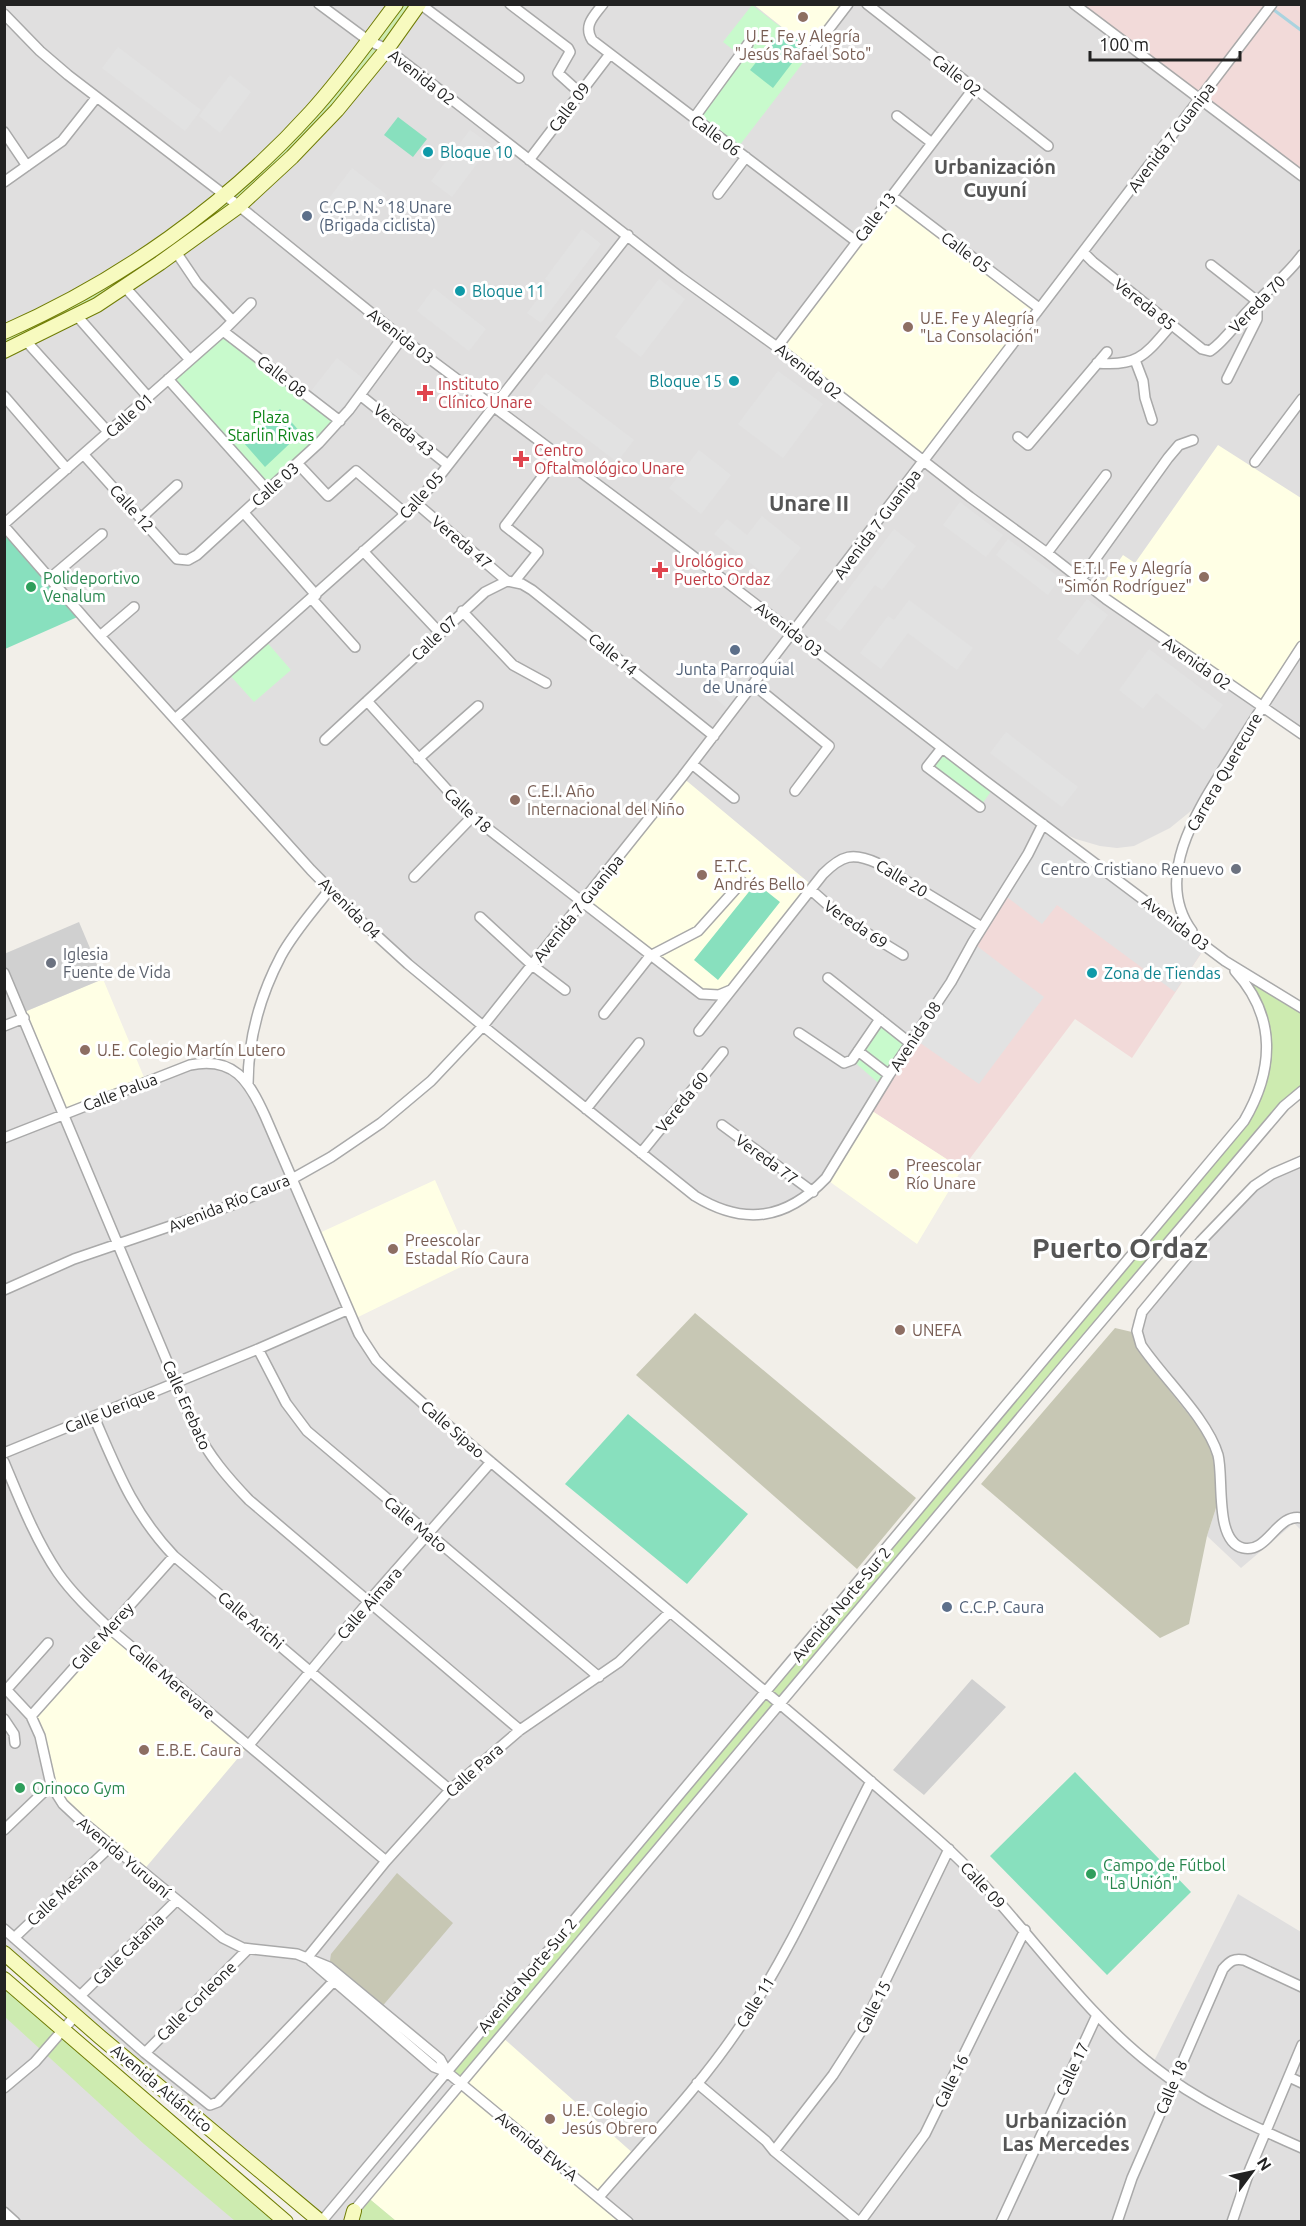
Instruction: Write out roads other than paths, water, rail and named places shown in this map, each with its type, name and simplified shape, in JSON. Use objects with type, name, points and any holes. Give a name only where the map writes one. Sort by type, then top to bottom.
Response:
[{"type":"street","name":"Avenida 02","points":[[319,4],[369,41],[387,49],[680,277],[777,347],[1106,599],[1261,708],[1302,734]]},
{"type":"street","points":[[4,332],[55,308],[141,258],[190,224],[276,148],[311,112],[396,4]]},
{"type":"street","points":[[4,351],[77,316],[176,252],[239,206],[319,130],[387,49],[420,4],[519,78]]},
{"type":"street","points":[[510,4],[568,48],[570,52],[558,72],[559,76],[579,92]]},
{"type":"street","name":"Calle 06","points":[[603,4],[587,28],[592,40],[857,242]]},
{"type":"street","points":[[812,51],[848,4]]},
{"type":"street","name":"Calle 02","points":[[867,4],[1048,146]]},
{"type":"street","points":[[1074,4],[1302,176]]},
{"type":"street","name":"Avenida 7 Guanipa","points":[[483,1026],[754,685],[1272,4]]},
{"type":"street","name":"Avenida 03","points":[[4,14],[51,61],[96,98],[134,124],[239,206],[402,338],[495,406],[1225,961],[1302,1008]]},
{"type":"street","points":[[694,118],[748,44]]},
{"type":"street","name":"Calle 09","points":[[529,160],[610,54]]},
{"type":"street","name":"Calle 13","points":[[777,347],[974,88]]},
{"type":"street","points":[[4,182],[62,141],[96,98]]},
{"type":"street","points":[[897,116],[932,143]]},
{"type":"street","points":[[4,132],[27,166]]},
{"type":"street","points":[[718,194],[746,157]]},
{"type":"street","name":"Calle 05","points":[[892,196],[1039,308]]},
{"type":"street","name":"Calle 05","points":[[175,719],[406,514],[495,406],[628,235]]},
{"type":"street","points":[[176,252],[197,283],[234,321]]},
{"type":"street","name":"Vereda 85","points":[[1083,252],[1202,349],[1210,351]]},
{"type":"street","name":"Vereda 70","points":[[1210,351],[1301,257]]},
{"type":"street","points":[[1211,266],[1257,301],[1257,319],[1227,379]]},
{"type":"street","points":[[124,286],[190,360]]},
{"type":"street","name":"Calle 01","points":[[4,525],[223,331],[250,303]]},
{"type":"street","points":[[77,316],[148,397]]},
{"type":"street","points":[[1097,363],[1124,364],[1135,360],[1172,324]]},
{"type":"street","name":"Calle 08","points":[[223,331],[340,420]]},
{"type":"street","name":"Calle 03","points":[[181,561],[197,555],[298,464],[340,420],[402,338]]},
{"type":"street","points":[[26,341],[108,433]]},
{"type":"street","points":[[1018,437],[1028,445],[1107,352]]},
{"type":"street","points":[[1135,360],[1143,381],[1145,398],[1152,420]]},
{"type":"street","points":[[168,379],[268,491]]},
{"type":"street","name":"Vereda 43","points":[[360,395],[448,465]]},
{"type":"street","points":[[4,396],[67,469]]},
{"type":"street","points":[[1255,462],[1302,399]]},
{"type":"street","points":[[1081,579],[1168,458],[1179,445],[1193,440]]},
{"type":"street","name":"Calle 12","points":[[84,455],[181,561]]},
{"type":"street","points":[[511,581],[538,552],[505,526],[559,455]]},
{"type":"street","points":[[298,464],[328,496],[356,471],[406,514]]},
{"type":"street","points":[[1047,553],[1106,476]]},
{"type":"street","points":[[141,518],[177,485]]},
{"type":"street","name":"Vereda 47","points":[[416,503],[511,581]]},
{"type":"street","points":[[244,513],[355,647]]},
{"type":"street","name":"Avenida 04","points":[[4,525],[100,636],[330,889],[392,950],[695,1196],[711,1206],[742,1215],[757,1215]]},
{"type":"street","points":[[49,579],[102,534]]},
{"type":"street","points":[[363,552],[440,633]]},
{"type":"street","name":"Calle 07","points":[[325,740],[462,611],[492,587],[511,581]]},
{"type":"street","name":"Calle 14","points":[[511,581],[522,584],[539,595],[714,736]]},
{"type":"street","points":[[100,636],[134,607]]},
{"type":"street","points":[[462,611],[513,665],[546,683]]},
{"type":"street","name":"Carrera Querecure","points":[[1196,938],[1179,910],[1176,892],[1180,857],[1196,815],[1302,646]]},
{"type":"street","points":[[754,685],[829,746],[795,791]]},
{"type":"street","name":"Calle 18","points":[[367,701],[472,817],[583,903]]},
{"type":"street","points":[[418,759],[478,706]]},
{"type":"street","points":[[942,748],[927,768],[980,807]]},
{"type":"street","points":[[692,764],[734,798]]},
{"type":"street","points":[[414,877],[472,817]]},
{"type":"street","name":"Avenida 08","points":[[757,1215],[786,1209],[813,1192],[826,1178],[951,982],[1028,854],[1043,824]]},
{"type":"street","name":"Calle 20","points":[[699,1031],[823,874],[836,862],[854,855],[865,857],[982,927]]},
{"type":"street","points":[[604,1014],[650,956],[698,931],[742,882]]},
{"type":"street","points":[[248,1084],[248,1055],[254,1023],[274,970],[282,954],[330,889]]},
{"type":"street","name":"Vereda 69","points":[[811,890],[844,919],[903,955]]},
{"type":"street","points":[[583,903],[701,994],[718,995],[731,990]]},
{"type":"street","points":[[480,917],[532,966],[565,990]]},
{"type":"street","name":"Avenida Norte-Sur 2","points":[[321,2222],[1244,1121],[1261,1089],[1267,1059],[1266,1032],[1252,994],[1225,961]]},
{"type":"street","name":"Calle Erebato","points":[[4,973],[176,1383],[206,1449],[249,1500],[520,1730]]},
{"type":"street","points":[[828,978],[910,1043]]},
{"type":"street","points":[[4,1026],[24,1018]]},
{"type":"street","points":[[799,1033],[844,1063],[852,1060],[879,1019]]},
{"type":"street","name":"Avenida Río Caura","points":[[4,1290],[41,1272],[222,1209],[292,1179],[358,1139],[405,1104],[437,1075],[483,1026]]},
{"type":"street","points":[[586,1109],[639,1042]]},
{"type":"street","points":[[858,1051],[890,1075]]},
{"type":"street","name":"Vereda 60","points":[[641,1153],[723,1052]]},
{"type":"street","name":"Calle Palua","points":[[4,1138],[190,1065],[207,1061],[222,1064],[236,1071]]},
{"type":"street","name":"Calle Sipao","points":[[236,1071],[248,1084],[265,1116],[347,1310],[376,1360],[491,1462],[779,1704]]},
{"type":"street","name":"Avenida Norte-Sur 2","points":[[350,2218],[1178,1231],[1284,1106],[1302,1091]]},
{"type":"street","name":"Vereda 77","points":[[722,1125],[813,1192]]},
{"type":"street","points":[[1302,1161],[1272,1174],[1246,1194],[1202,1241],[1142,1312],[1137,1331],[1141,1345],[1204,1427],[1215,1446],[1221,1475],[1223,1523],[1233,1542],[1241,1548],[1256,1547],[1288,1519],[1302,1518]]},
{"type":"street","name":"Calle Uerique","points":[[4,1453],[347,1310]]},
{"type":"street","name":"Calle Mato","points":[[258,1349],[286,1403],[307,1431],[599,1677]]},
{"type":"street","name":"Calle Arichi","points":[[94,1417],[133,1504],[174,1556],[450,1790]]},
{"type":"street","name":"Calle Merevare","points":[[4,1462],[24,1509],[58,1573],[109,1628],[386,1861]]},
{"type":"street","name":"Calle Aimara","points":[[249,1745],[369,1601],[491,1462]]},
{"type":"street","name":"Calle Merey","points":[[31,1716],[174,1556]]},
{"type":"street","name":"Calle Para","points":[[307,1958],[386,1861],[450,1790],[520,1730],[599,1677],[639,1645],[670,1612]]},
{"type":"street","points":[[6,1688],[48,1643]]},
{"type":"street","name":"Avenida Yuruaní","points":[[6,1688],[31,1716],[40,1736],[51,1785],[63,1804],[111,1846],[223,1938],[248,1949],[297,1954],[329,1967],[440,2060],[447,2072]]},
{"type":"street","name":"Calle 09","points":[[779,1704],[949,1850],[1025,1930],[1097,2015],[1152,2066],[1238,2119],[1302,2148]]},
{"type":"street","points":[[4,1719],[14,1734],[15,1743]]},
{"type":"street","name":"Calle 11","points":[[599,2197],[697,2083],[739,2028],[768,1981],[871,1781]]},
{"type":"street","points":[[4,1830],[51,1785]]},
{"type":"street","name":"Calle Mesina","points":[[14,1938],[111,1846]]},
{"type":"street","name":"Calle 15","points":[[774,2151],[832,2075],[860,2033],[949,1850]]},
{"type":"street","name":"Calle Catania","points":[[80,1996],[176,1901]]},
{"type":"street","points":[[4,1929],[145,2053],[206,2103],[214,2105],[333,1982]]},
{"type":"street","name":"Calle 16","points":[[860,2222],[925,2134],[1025,1930]]},
{"type":"street","name":"Calle Corleone","points":[[145,2053],[248,1949]]},
{"type":"street","name":"Avenida Atlántico","points":[[4,1953],[75,2016],[321,2222]]},
{"type":"street","points":[[307,1958],[434,2067],[447,2072]]},
{"type":"street","name":"Calle 18","points":[[1117,2222],[1131,2178],[1218,1978],[1230,1961],[1236,1958],[1244,1960],[1302,1987]]},
{"type":"street","name":"Avenida Atlántico","points":[[4,1979],[284,2220]]},
{"type":"street","name":"Calle 17","points":[[1001,2222],[1097,2015]]},
{"type":"street","points":[[4,2088],[35,2062],[75,2016]]},
{"type":"street","points":[[1232,2222],[1240,2193],[1302,2045]]},
{"type":"street","name":"Avenida EW-A","points":[[447,2072],[628,2222]]},
{"type":"street","points":[[1288,2077],[1302,2083]]},
{"type":"street","points":[[697,2083],[860,2222]]},
{"type":"street","points":[[4,2212],[15,2222]]},
{"type":"waterway","points":[[1270,7],[1302,31]]},
{"type":"place","name":"U.E. Fe y Alegría \"Jesús Rafael Soto\"","points":[[803,17]]},
{"type":"place","name":"Bloque 10","points":[[428,152]]},
{"type":"place","name":"C.C.P. N.° 18 Unare (Brigada ciclista)","points":[[307,216]]},
{"type":"place","name":"Bloque 11","points":[[460,291]]},
{"type":"place","name":"U.E. Fe y Alegría \"La Consolación\"","points":[[908,327]]},
{"type":"place","name":"Bloque 15","points":[[734,381]]},
{"type":"place","name":"Instituto Clínico Unare","points":[[425,393]]},
{"type":"place","name":"Centro Oftalmológico Unare","points":[[521,459]]},
{"type":"place","name":"Urológico Puerto Ordaz","points":[[660,570]]},
{"type":"place","name":"E.T.I. Fe y Alegría \"Simón Rodríguez\"","points":[[1204,577]]},
{"type":"place","name":"Polideportivo Venalum","points":[[31,587]]},
{"type":"place","name":"Junta Parroquial de Unare","points":[[735,650]]},
{"type":"place","name":"C.E.I. Año Internacional del Niño","points":[[515,800]]},
{"type":"place","name":"Centro Cristiano Renuevo","points":[[1236,869]]},
{"type":"place","name":"E.T.C. Andrés Bello","points":[[702,875]]},
{"type":"place","name":"Iglesia Fuente de Vida","points":[[51,963]]},
{"type":"place","name":"Zona de Tiendas","points":[[1092,973]]},
{"type":"place","name":"U.E. Colegio Martín Lutero","points":[[85,1050]]},
{"type":"place","name":"Preescolar Río Unare","points":[[894,1174]]},
{"type":"place","name":"Preescolar Estadal Río Caura","points":[[393,1249]]},
{"type":"place","name":"UNEFA","points":[[900,1330]]},
{"type":"place","name":"C.C.P. Caura","points":[[947,1607]]},
{"type":"place","name":"E.B.E. Caura","points":[[144,1750]]},
{"type":"place","name":"Orinoco Gym","points":[[20,1788]]},
{"type":"place","name":"Campo de Fútbol \"La Unión\"","points":[[1091,1874]]},
{"type":"place","name":"U.E. Colegio Jesús Obrero","points":[[550,2119]]},
{"type":"district","name":"Urbanización Cuyuní","points":[[995,178]]},
{"type":"district","name":"Unare II","points":[[809,503]]},
{"type":"district","name":"Puerto Ordaz","points":[[1120,1248]]},
{"type":"district","name":"Urbanización Las Mercedes","points":[[1066,2132]]},
{"type":"park label","name":"Plaza Starlin Rivas","points":[[271,426]]}]
